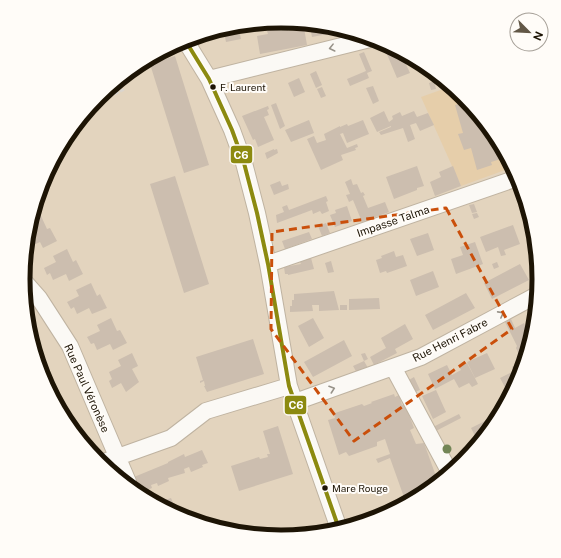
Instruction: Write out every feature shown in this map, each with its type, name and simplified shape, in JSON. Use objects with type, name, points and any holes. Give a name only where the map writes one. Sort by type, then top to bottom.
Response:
[{"type":"street","points":[[208,79],[361,41]]},
{"type":"street","points":[[188,45],[208,79],[232,130],[244,164],[257,213],[268,264],[289,386],[337,523]]},
{"type":"street","name":"Impasse Talma","points":[[268,264],[511,180]]},
{"type":"street","name":"Rue Henri Fabre","points":[[295,402],[421,357],[531,298]]},
{"type":"street","name":"Rue Paul Véronèse","points":[[33,300],[70,346],[126,476]]},
{"type":"street","points":[[393,367],[447,467]]},
{"type":"street","points":[[108,461],[171,438],[206,411],[289,386]]},
{"type":"path","points":[[108,97],[125,89]]},
{"type":"highlighted area","points":[[446,208],[512,329],[354,441],[271,329],[272,232]]},
{"type":"shaded area","points":[[444,89],[446,90],[480,126],[507,170],[461,186],[421,97]]},
{"type":"building","points":[[287,28],[288,31],[304,29],[307,45],[260,54],[257,36],[268,34],[267,31],[269,29]]},
{"type":"building","points":[[311,30],[331,33],[312,37]]},
{"type":"building","points":[[240,32],[241,39],[226,42],[225,35]]},
{"type":"building","points":[[364,52],[372,71],[367,73],[369,78],[350,86],[347,79],[366,71],[359,54]]},
{"type":"building","points":[[386,52],[396,56],[398,60],[401,59],[404,61],[410,73],[397,78]]},
{"type":"building","points":[[175,56],[209,165],[184,173],[150,65]]},
{"type":"building","points":[[316,71],[322,85],[316,88],[310,74]]},
{"type":"building","points":[[299,78],[305,92],[294,97],[288,83]]},
{"type":"building","points":[[434,81],[436,89],[431,90],[429,83]]},
{"type":"building","points":[[373,86],[379,101],[373,104],[366,88]]},
{"type":"building","points":[[322,87],[326,96],[321,98],[317,89]]},
{"type":"building","points":[[276,103],[285,126],[280,129],[271,105]]},
{"type":"building","points":[[460,104],[480,126],[489,143],[490,142],[501,159],[491,162],[492,165],[477,170],[471,148],[464,150],[458,134],[463,133],[455,105]]},
{"type":"building","points":[[268,106],[269,109],[267,110],[269,115],[264,117],[274,140],[258,147],[255,139],[253,140],[242,116]]},
{"type":"building","points":[[384,111],[389,122],[393,119],[392,116],[400,112],[402,116],[414,111],[417,117],[428,113],[434,125],[420,131],[416,123],[410,125],[415,139],[408,142],[403,128],[381,135],[379,132],[391,126],[377,132],[370,118]]},
{"type":"building","points":[[309,120],[314,133],[291,142],[285,130]]},
{"type":"building","points":[[363,120],[369,134],[347,143],[343,133],[340,134],[347,148],[357,144],[358,147],[355,148],[356,150],[341,155],[343,160],[321,170],[307,139],[314,136],[317,143],[326,140],[324,134],[340,126],[347,124],[348,126]]},
{"type":"building","points":[[277,149],[278,153],[267,159],[265,153]]},
{"type":"building","points":[[417,166],[424,186],[394,199],[386,177]]},
{"type":"building","points":[[453,166],[461,186],[435,196],[430,182],[441,177],[439,172]]},
{"type":"building","points":[[175,176],[209,284],[184,293],[150,184]]},
{"type":"building","points":[[351,179],[353,185],[357,184],[361,193],[363,192],[365,195],[363,196],[368,208],[385,202],[389,212],[362,222],[353,200],[349,202],[346,195],[350,194],[345,182]]},
{"type":"building","points":[[280,181],[282,186],[288,184],[289,189],[274,195],[270,185]]},
{"type":"building","points":[[326,196],[329,211],[322,214],[320,211],[313,214],[312,210],[277,223],[276,215],[284,212],[282,207],[287,205],[289,210]]},
{"type":"building","points":[[474,204],[477,212],[472,213],[469,205]]},
{"type":"building","points":[[347,206],[352,221],[335,227],[330,215],[336,213],[335,210]]},
{"type":"building","points":[[477,213],[479,217],[474,219],[472,214]]},
{"type":"building","points":[[41,216],[47,229],[50,228],[57,241],[43,248],[40,242],[32,246],[37,218]]},
{"type":"building","points":[[326,223],[330,233],[322,236],[318,226]]},
{"type":"building","points":[[513,225],[520,244],[504,250],[506,255],[501,256],[498,247],[486,252],[480,237]]},
{"type":"building","points":[[309,232],[312,239],[285,249],[282,241]]},
{"type":"building","points":[[428,233],[434,250],[417,256],[410,239]]},
{"type":"building","points":[[475,242],[483,264],[456,274],[451,259],[463,255],[460,247]]},
{"type":"building","points":[[67,249],[73,262],[76,260],[83,274],[69,281],[66,274],[53,280],[50,273],[47,275],[44,268],[56,262],[53,256]]},
{"type":"building","points":[[394,251],[396,257],[403,255],[407,266],[387,273],[386,271],[380,273],[376,260],[382,258],[381,256]]},
{"type":"building","points":[[311,258],[314,269],[288,275],[285,274],[284,267],[301,264],[300,262]]},
{"type":"building","points":[[331,261],[334,272],[328,273],[325,263]]},
{"type":"building","points":[[497,262],[499,267],[494,269],[492,264]]},
{"type":"building","points":[[520,264],[529,280],[492,299],[484,283]]},
{"type":"building","points":[[433,271],[439,287],[416,296],[410,280]]},
{"type":"building","points":[[91,283],[97,296],[100,294],[107,308],[92,314],[89,308],[77,314],[74,307],[71,309],[67,302],[79,296],[76,290]]},
{"type":"building","points":[[334,291],[339,310],[319,311],[319,305],[312,305],[313,311],[290,312],[292,300],[294,300],[294,294]]},
{"type":"building","points":[[466,293],[475,308],[433,330],[425,315]]},
{"type":"building","points":[[379,298],[380,309],[349,310],[349,299]]},
{"type":"building","points":[[340,305],[347,305],[347,310],[340,310]]},
{"type":"building","points":[[111,318],[117,331],[120,330],[127,343],[113,350],[110,344],[97,350],[94,343],[91,344],[87,337],[100,331],[97,325]]},
{"type":"building","points":[[313,318],[324,338],[309,347],[298,326]]},
{"type":"building","points":[[511,319],[515,328],[524,323],[527,329],[526,333],[523,334],[525,337],[519,355],[516,348],[517,346],[505,322]]},
{"type":"building","points":[[405,324],[413,339],[395,349],[397,353],[374,365],[370,357],[386,348],[381,338]]},
{"type":"building","points":[[253,339],[264,374],[207,392],[204,386],[204,381],[200,383],[200,381],[203,380],[196,357]]},
{"type":"building","points":[[344,340],[352,356],[313,377],[304,362]]},
{"type":"building","points":[[132,353],[138,366],[132,369],[139,382],[126,392],[121,383],[112,388],[109,381],[112,379],[109,372],[121,366],[118,360]]},
{"type":"building","points":[[365,353],[368,359],[364,361],[361,354]]},
{"type":"building","points":[[487,353],[495,369],[475,378],[467,362]]},
{"type":"building","points":[[364,361],[368,368],[357,373],[353,366]]},
{"type":"building","points":[[467,363],[478,384],[472,387],[469,383],[459,388],[454,379],[435,389],[428,374],[447,365],[452,375],[461,370],[459,367]]},
{"type":"building","points":[[514,371],[506,390],[500,378]]},
{"type":"building","points":[[414,377],[420,390],[415,392],[409,380]]},
{"type":"building","points":[[436,390],[446,412],[433,419],[422,396]]},
{"type":"building","points":[[394,394],[395,397],[399,395],[402,405],[405,404],[414,428],[410,430],[416,444],[424,443],[436,476],[420,488],[404,497],[390,458],[378,463],[376,459],[390,454],[385,439],[377,442],[377,446],[349,456],[346,452],[339,455],[328,420],[335,418],[335,413],[362,404],[364,406],[372,403],[371,402]]},
{"type":"building","points":[[459,414],[461,418],[434,432],[431,428]]},
{"type":"building","points":[[488,419],[475,437],[471,428]]},
{"type":"building","points":[[278,426],[293,474],[239,491],[231,466],[259,457],[260,459],[268,457],[267,454],[270,454],[263,431]]},
{"type":"building","points":[[202,450],[208,463],[191,472],[189,467],[184,469],[185,473],[168,478],[169,481],[158,486],[157,483],[151,485],[152,488],[146,491],[137,485],[134,477],[168,463],[184,454],[185,457]]},
{"type":"building","points":[[171,498],[175,507],[169,504],[163,501]]},
{"type":"transit line","name":"C6","points":[[188,45],[209,79],[232,130],[244,163],[268,264],[289,386],[337,523]]},
{"type":"place","name":"F. Laurent","points":[[213,87]]},
{"type":"place","name":"Mare Rouge","points":[[325,488]]}]
